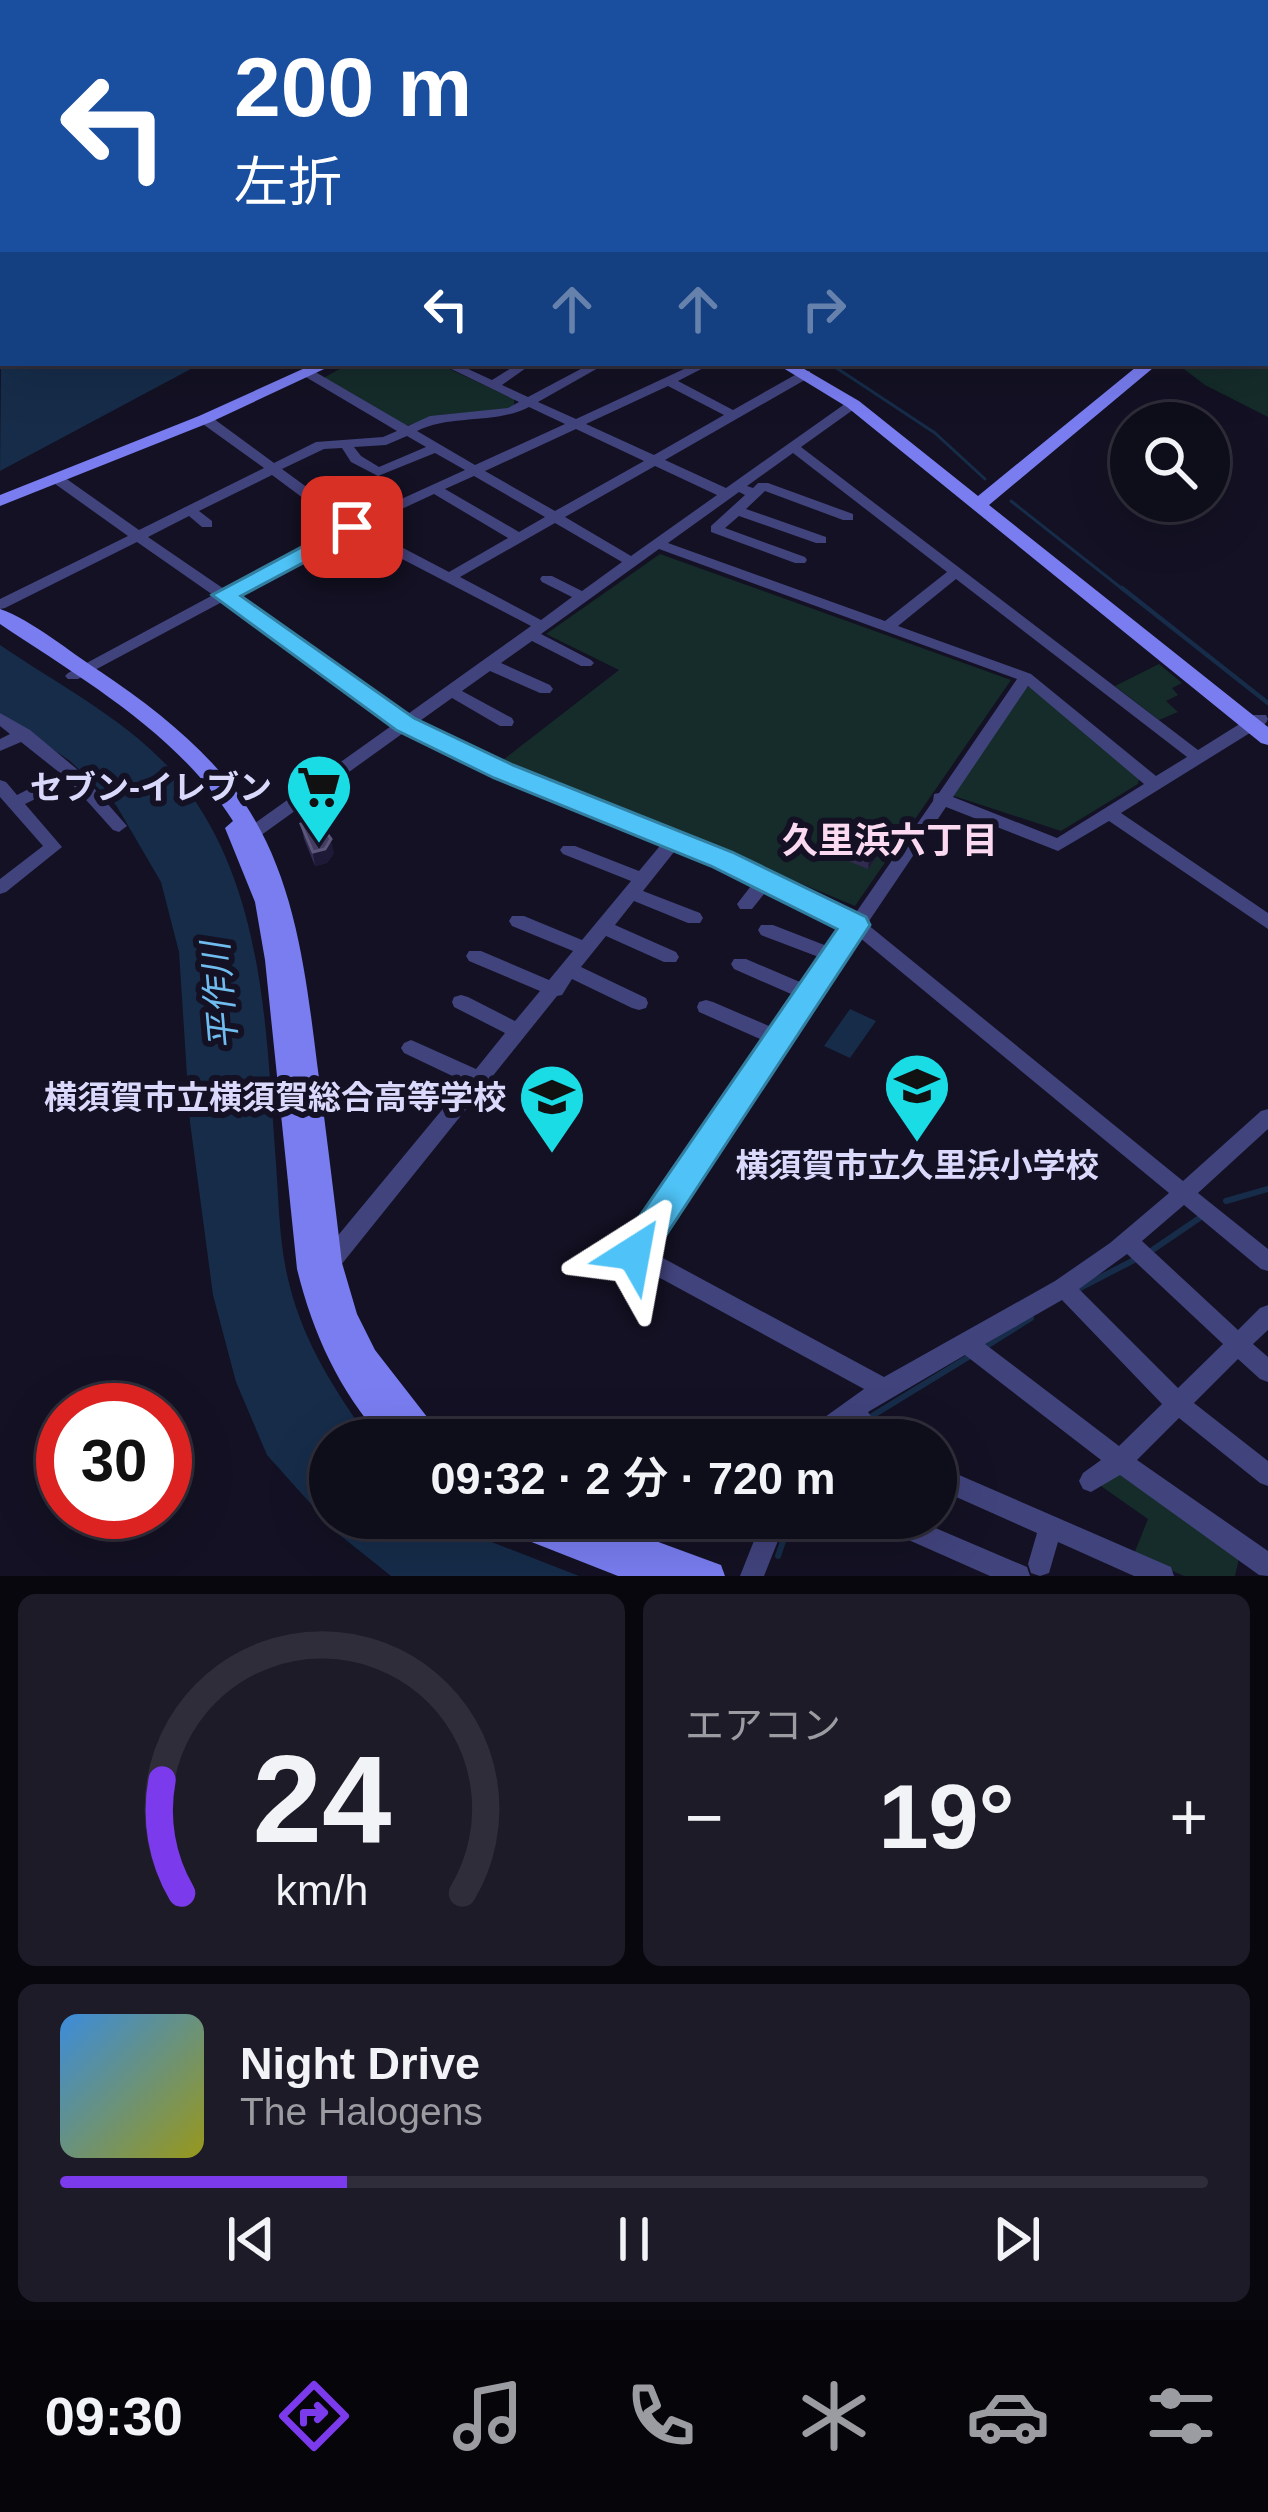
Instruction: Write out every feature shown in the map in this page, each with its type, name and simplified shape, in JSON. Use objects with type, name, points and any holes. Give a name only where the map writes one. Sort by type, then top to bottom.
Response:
[{"type":"main road","points":[[0,501],[323,366]]},
{"type":"main road","points":[[982,502],[1146,366]]},
{"type":"main road","points":[[804,369],[982,502],[1260,723],[1268,738]]},
{"type":"main road","points":[[804,369],[860,398],[982,502]]},
{"type":"main road","points":[[0,615],[165,742],[204,784],[241,837],[266,902],[277,960],[310,1269],[320,1313],[350,1379],[384,1419]]},
{"type":"main road","points":[[0,626],[180,742],[254,832],[275,883],[294,959],[329,1263],[339,1309],[368,1368],[412,1419]]},
{"type":"main road","points":[[562,1539],[658,1576]]},
{"type":"main road","points":[[609,1539],[710,1576]]},
{"type":"street","points":[[452,366],[658,459],[732,490],[754,494]]},
{"type":"street","points":[[493,385],[522,366]]},
{"type":"street","points":[[0,605],[321,445],[386,441],[430,420],[511,411],[596,366]]},
{"type":"street","points":[[78,673],[352,527],[701,366]]},
{"type":"street","points":[[448,578],[764,399],[804,369]]},
{"type":"street","points":[[308,374],[632,562]]},
{"type":"street","points":[[669,381],[734,416]]},
{"type":"street","points":[[744,388],[764,399]]},
{"type":"street","points":[[254,832],[853,404]]},
{"type":"street","points":[[205,419],[352,527],[448,578],[586,663]]},
{"type":"street","points":[[346,444],[356,459],[378,472],[435,448]]},
{"type":"street","points":[[794,447],[1198,758]]},
{"type":"street","points":[[56,478],[405,724],[503,772],[675,839],[856,925],[1262,1249]]},
{"type":"street","points":[[800,560],[716,529],[763,486],[848,517]]},
{"type":"street","points":[[435,489],[519,538]]},
{"type":"street","points":[[188,509],[207,524]]},
{"type":"street","points":[[736,510],[821,540]]},
{"type":"street","points":[[662,517],[683,526]]},
{"type":"street","points":[[657,544],[1026,677],[1155,784]]},
{"type":"street","points":[[888,626],[957,571]]},
{"type":"street","points":[[547,579],[583,597]]},
{"type":"street","points":[[489,664],[545,689]]},
{"type":"street","points":[[887,1390],[634,1253],[1026,677]]},
{"type":"street","points":[[451,691],[506,722]]},
{"type":"street","points":[[0,718],[72,773],[119,826]]},
{"type":"street","points":[[940,798],[1058,845],[1260,723]]},
{"type":"street","points":[[0,746],[24,734]]},
{"type":"street","points":[[14,802],[72,773]]},
{"type":"street","points":[[0,787],[53,847],[0,888]]},
{"type":"street","points":[[1109,813],[1268,922]]},
{"type":"street","points":[[329,1263],[675,839]]},
{"type":"street","points":[[569,850],[694,918]]},
{"type":"street","points":[[746,904],[766,880]]},
{"type":"street","points":[[518,921],[587,950]]},
{"type":"street","points":[[604,928],[670,957]]},
{"type":"street","points":[[767,930],[835,956]]},
{"type":"street","points":[[475,956],[554,990]]},
{"type":"street","points":[[740,964],[810,994]]},
{"type":"street","points":[[570,970],[639,1003]]},
{"type":"street","points":[[461,1002],[520,1032]]},
{"type":"street","points":[[706,1007],[778,1039]]},
{"type":"street","points":[[411,1048],[480,1080]]},
{"type":"street","points":[[840,1419],[1064,1288],[1127,1241],[1268,1117]]},
{"type":"street","points":[[1127,1241],[1268,1372]]},
{"type":"street","points":[[1064,1288],[1177,1403],[1268,1475]]},
{"type":"street","points":[[1090,1481],[1120,1461],[1268,1316]]},
{"type":"street","points":[[967,1343],[1265,1566]]},
{"type":"street","points":[[852,1410],[860,1419]]},
{"type":"street","points":[[957,1485],[1162,1576]]},
{"type":"street","points":[[943,1539],[1029,1570],[1052,1527]]},
{"type":"street","points":[[752,1576],[767,1539]]},
{"type":"green space","points":[[345,366],[443,366],[514,399],[514,408],[442,415],[406,426],[323,378]]},
{"type":"green space","points":[[1180,366],[1268,366],[1268,417],[1205,385]]},
{"type":"green space","points":[[660,554],[1011,680],[855,906],[503,760],[619,670],[546,634]]},
{"type":"green space","points":[[1159,664],[1182,683],[1172,688],[1178,695],[1166,701],[1178,712],[1159,720],[1115,686]]},
{"type":"green space","points":[[1024,687],[1033,687],[1139,778],[1138,784],[1061,831],[954,796],[952,791]]},
{"type":"green space","points":[[1123,1471],[1239,1558],[1235,1576],[1184,1576],[1134,1554],[1148,1519],[1098,1484]]},
{"type":"water","points":[[1,366],[196,366],[0,471]]},
{"type":"water","name":"平作川","points":[[0,645],[120,725],[164,762],[209,823],[229,866],[245,911],[263,1006],[286,1270],[304,1329],[355,1419],[309,1419],[309,1502],[267,1455],[236,1382],[213,1295],[190,1122],[179,952],[161,882],[116,805],[70,761],[0,713]]},
{"type":"water","points":[[850,1009],[876,1021],[850,1058],[824,1046]]},
{"type":"water","points":[[345,1539],[484,1539],[579,1576],[391,1576]]},
{"type":"building","points":[[317,819],[331,839],[325,849],[313,852],[301,824]]},
{"type":"building","points":[[854,827],[884,838],[869,859],[839,847]]},
{"type":"waterway","points":[[834,366],[935,433],[985,479]]},
{"type":"waterway","points":[[1011,501],[1125,591]]},
{"type":"waterway","points":[[1122,588],[1268,703]]},
{"type":"waterway","points":[[1226,1201],[1268,1189]]},
{"type":"waterway","points":[[1151,1251],[1201,1217]]},
{"type":"waterway","points":[[1076,1290],[1136,1259]]},
{"type":"waterway","points":[[985,1347],[1031,1318]]},
{"type":"waterway","points":[[867,1419],[970,1356]]},
{"type":"waterway","points":[[778,1556],[784,1539]]},
{"type":"place","name":"セブン-イレブン","points":[[319,846]]},
{"type":"place","name":"横須賀市立久里浜小学校","points":[[917,1145]]},
{"type":"place","name":"横須賀市立横須賀総合高等学校","points":[[552,1156]]},
{"type":"district","name":"久里浜六丁目","points":[[890,840]]},
{"type":"route","points":[[352,527],[224,595],[405,724],[503,772],[722,859],[856,925],[634,1253]]}]
